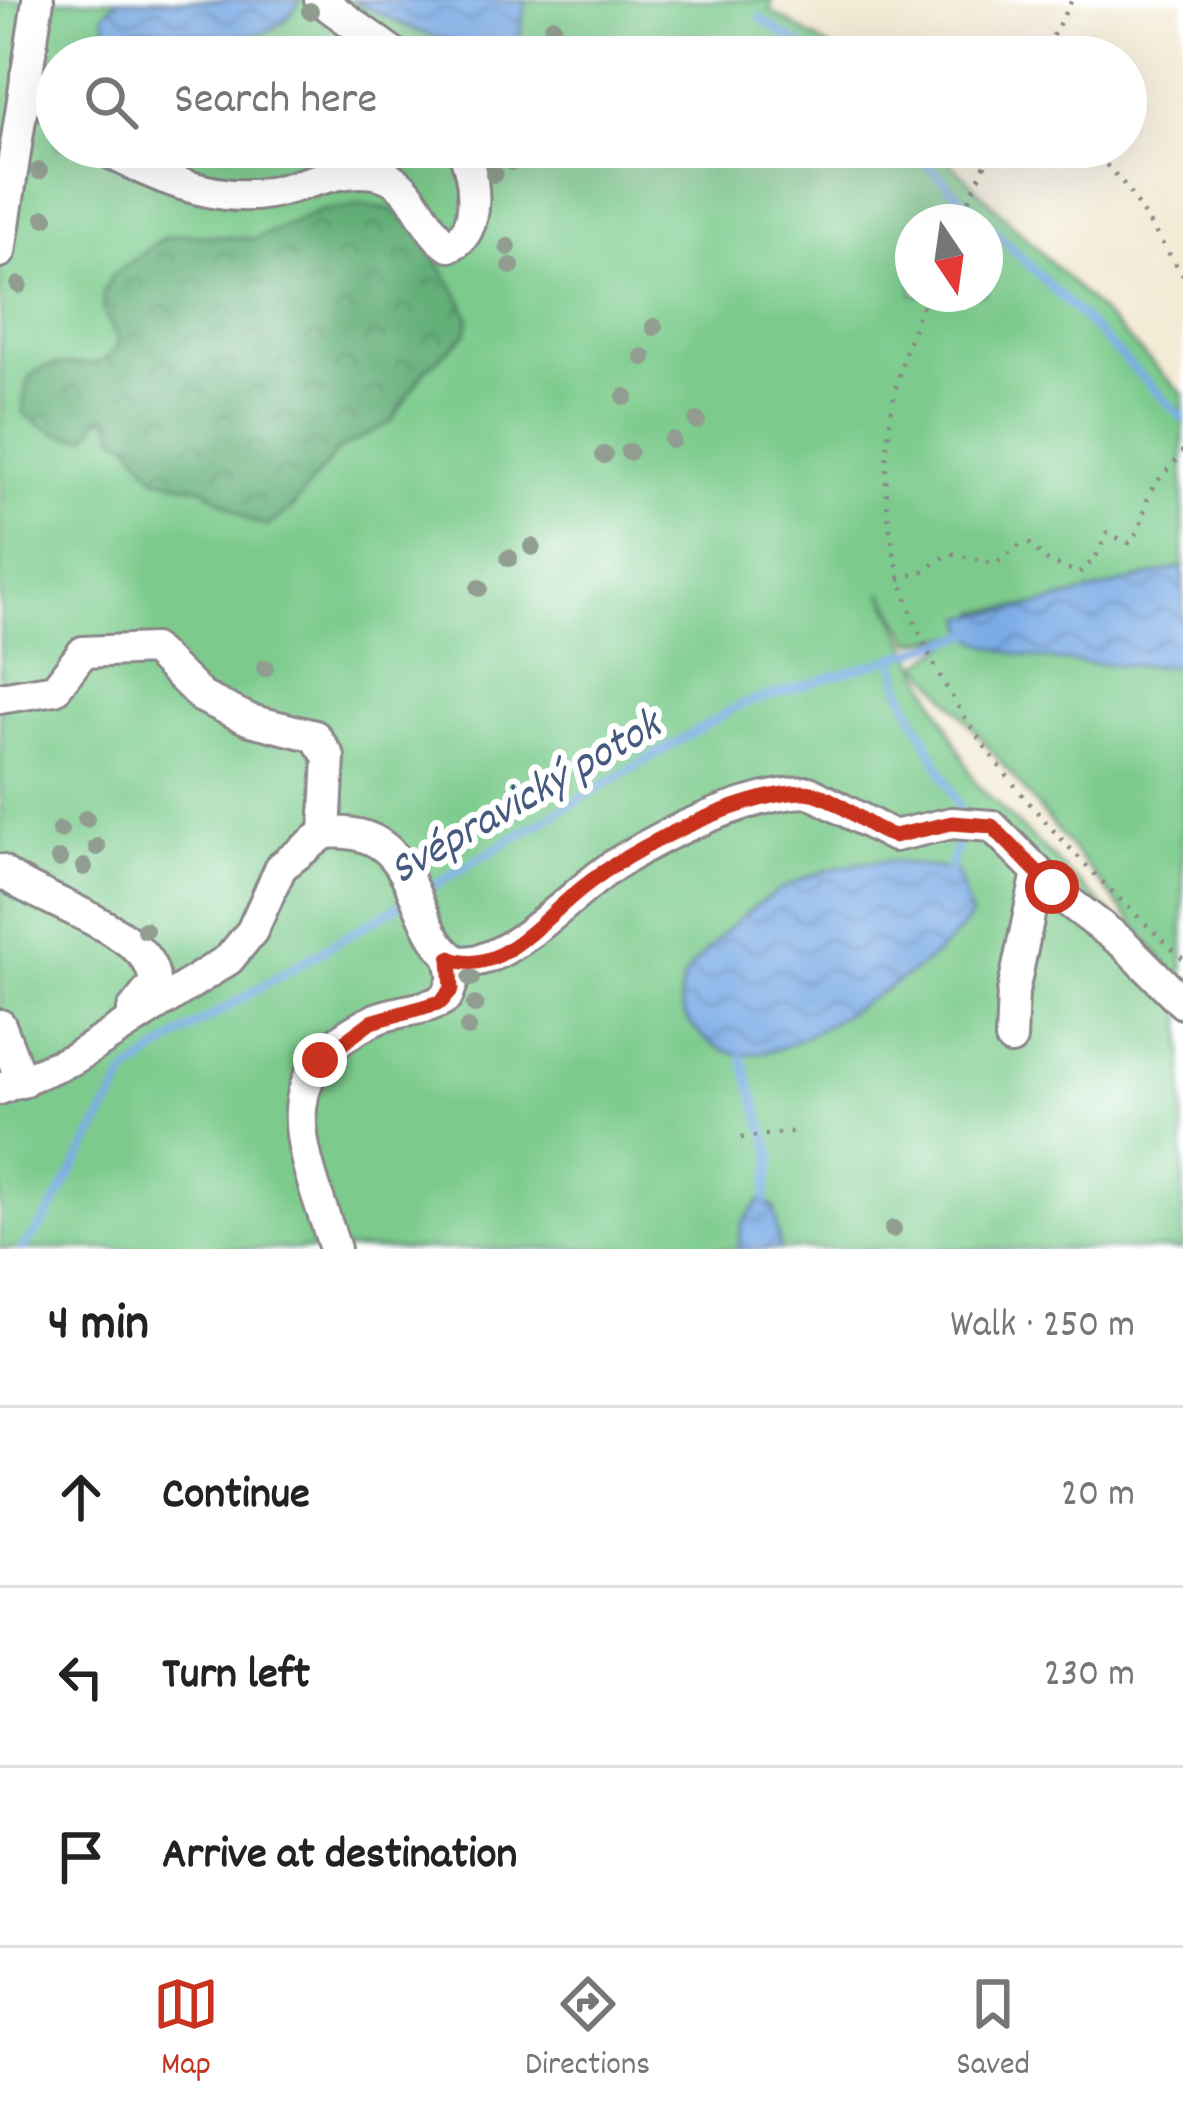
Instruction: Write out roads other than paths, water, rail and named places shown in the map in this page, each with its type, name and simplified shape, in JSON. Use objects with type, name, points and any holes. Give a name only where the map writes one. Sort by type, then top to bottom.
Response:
[{"type":"street","points":[[0,252],[8,147],[38,0]]},
{"type":"street","points":[[320,0],[370,36]]},
{"type":"street","points":[[26,75],[36,88]]},
{"type":"street","points":[[140,168],[240,196],[349,174],[378,173],[402,187],[449,246],[462,241],[470,227],[470,168]]},
{"type":"street","points":[[0,698],[55,688],[83,652],[153,649],[202,698],[250,720],[298,728],[324,745],[329,757],[325,833]]},
{"type":"street","points":[[450,958],[464,963],[499,955],[586,885],[649,844],[730,811],[798,792],[821,797],[894,836],[952,823],[992,826],[1183,1003]]},
{"type":"street","points":[[0,1025],[11,1085],[73,1059],[229,958],[252,931],[281,867],[325,833],[347,831],[371,838],[405,875],[450,958],[454,978],[447,997],[384,1016],[353,1032],[320,1060],[301,1087],[298,1125],[334,1249]]},
{"type":"street","points":[[0,870],[114,933],[147,957],[154,983],[124,1022]]},
{"type":"street","points":[[1011,1039],[1013,992],[1038,872]]},
{"type":"water","points":[[119,0],[300,0],[288,18],[271,29],[242,36],[146,29],[108,33],[103,14]]},
{"type":"water","points":[[352,0],[526,0],[520,36],[433,36]]},
{"type":"water","points":[[1183,567],[1183,666],[1037,658],[984,644],[968,633],[964,617],[1041,605]]},
{"type":"water","points":[[890,861],[956,871],[971,917],[930,958],[833,1022],[776,1049],[737,1053],[718,1047],[693,1027],[680,1002],[681,988],[697,961],[733,924],[772,895],[815,874]]},
{"type":"water","points":[[760,1201],[774,1207],[780,1249],[737,1249],[742,1223]]},
{"type":"waterway","points":[[760,18],[787,36]]},
{"type":"waterway","points":[[931,168],[1183,418]]},
{"type":"waterway","name":"Svépravický potok","points":[[424,891],[740,705],[977,632]]},
{"type":"waterway","points":[[894,658],[902,691],[959,807]]},
{"type":"waterway","points":[[949,870],[962,831]]},
{"type":"waterway","name":"Svépravický potok","points":[[22,1249],[45,1221],[127,1074],[185,1032],[411,898]]},
{"type":"waterway","points":[[742,1057],[773,1157],[765,1200]]}]
